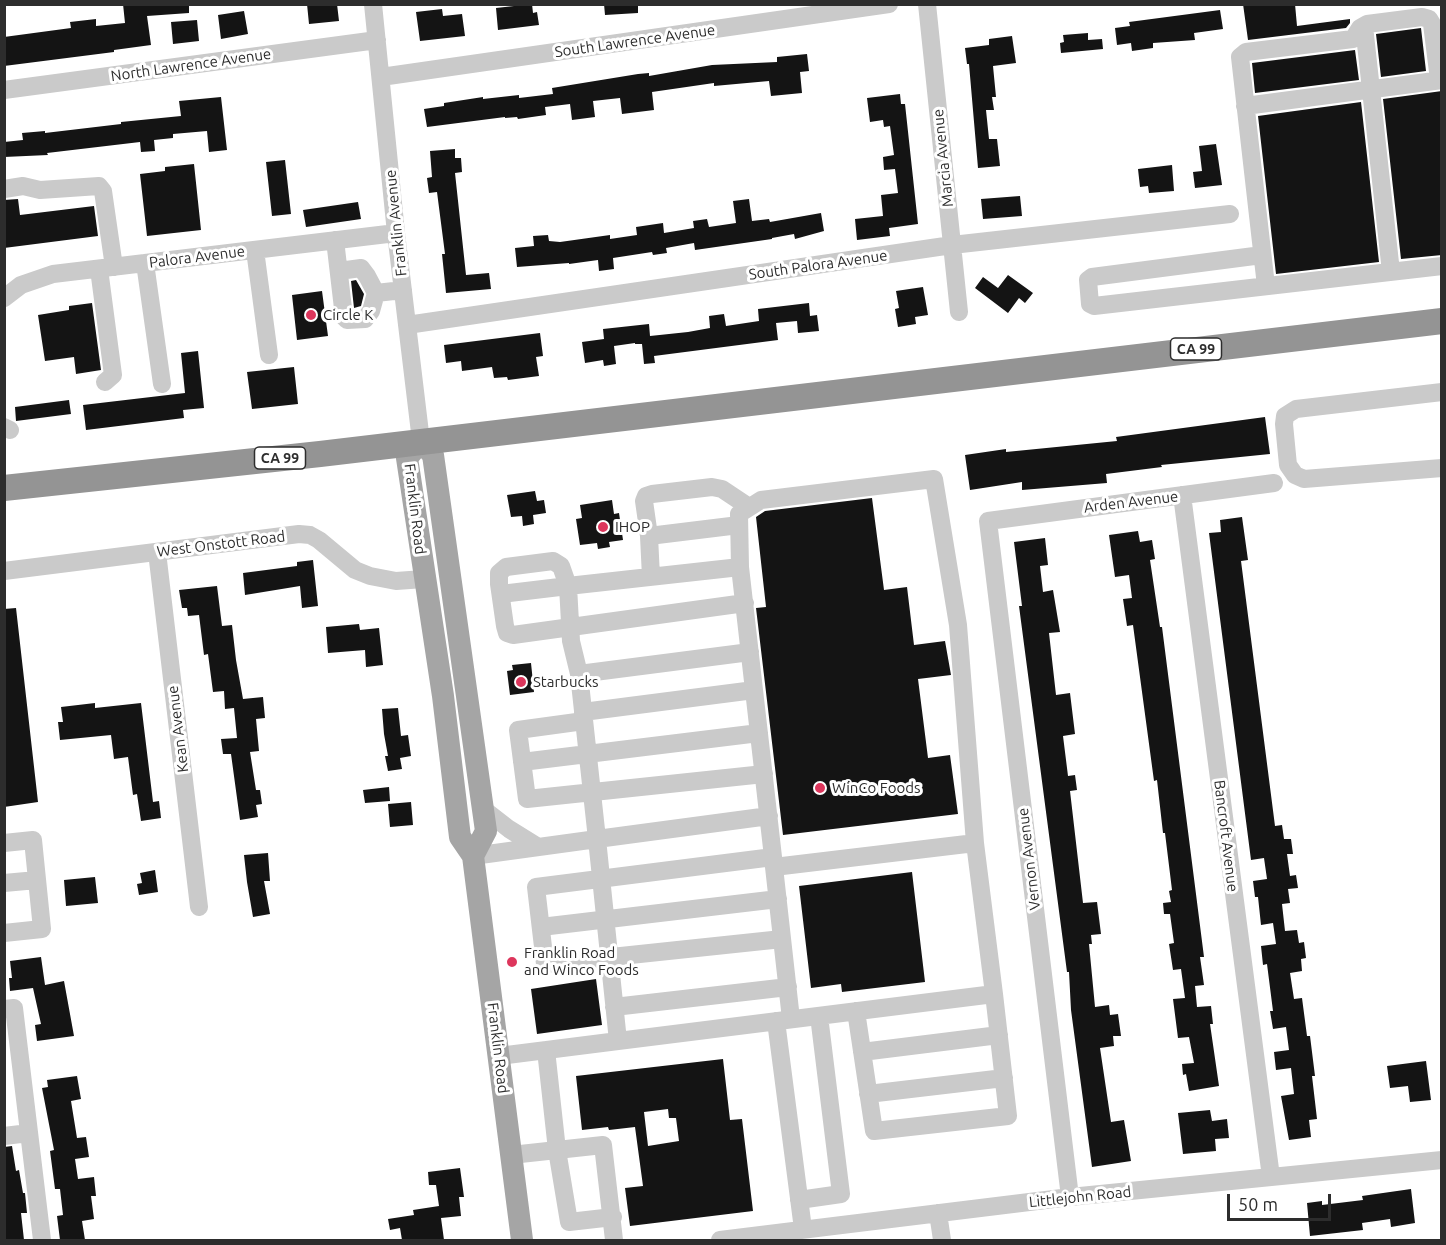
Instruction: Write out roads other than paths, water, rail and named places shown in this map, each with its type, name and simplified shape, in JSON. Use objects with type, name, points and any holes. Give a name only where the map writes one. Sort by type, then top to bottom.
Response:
[{"type":"highway","name":"CA 99","points":[[4,488],[320,454],[1442,321]]},
{"type":"main road","name":"Franklin Road","points":[[473,856],[486,831],[433,455],[422,441],[407,458],[443,696],[460,837],[473,856],[522,1240]]},
{"type":"street","name":"Franklin Avenue","points":[[373,4],[396,233],[422,441]]},
{"type":"street","name":"South Lawrence Avenue","points":[[381,78],[889,4]]},
{"type":"street","name":"Marcia Avenue","points":[[927,4],[959,312]]},
{"type":"street","points":[[1245,106],[1440,80],[1432,24],[1429,19],[1422,17],[1364,26],[1353,39],[1246,52],[1240,57],[1245,106],[1266,286]]},
{"type":"street","points":[[1364,26],[1391,272]]},
{"type":"street","name":"North Lawrence Avenue","points":[[4,90],[377,40]]},
{"type":"street","points":[[4,189],[23,186],[40,190],[99,186],[103,191],[113,375],[105,382]]},
{"type":"street","name":"South Palora Avenue","points":[[407,325],[952,245],[1230,214]]},
{"type":"street","name":"Palora Avenue","points":[[4,298],[21,285],[53,274],[396,233]]},
{"type":"street","points":[[335,240],[344,317],[348,320],[365,319],[371,311],[376,293],[368,276],[361,268],[339,271]]},
{"type":"street","points":[[255,250],[269,355]]},
{"type":"street","points":[[1262,255],[1092,277],[1088,280],[1090,304],[1094,306],[1442,266]]},
{"type":"street","points":[[145,263],[162,384]]},
{"type":"street","points":[[376,293],[403,290]]},
{"type":"street","points":[[1442,392],[1296,409],[1285,416],[1284,424],[1288,465],[1295,476],[1304,479],[1442,468]]},
{"type":"street","points":[[803,1229],[784,1020],[788,987],[740,567],[739,514],[761,500],[934,479],[958,625],[975,843],[1008,1116],[874,1131],[856,1011]]},
{"type":"street","name":"Arden Avenue","points":[[988,521],[1275,483]]},
{"type":"street","points":[[651,577],[644,501],[646,496],[712,487],[722,489],[749,507]]},
{"type":"street","name":"Bancroft Avenue","points":[[1182,495],[1271,1177]]},
{"type":"street","name":"Vernon Avenue","points":[[988,521],[1070,1197]]},
{"type":"street","points":[[649,536],[740,525]]},
{"type":"street","name":"West Onstott Road","points":[[4,571],[282,535],[310,535],[355,570],[370,576],[396,580],[424,579]]},
{"type":"street","name":"Kean Avenue","points":[[157,552],[199,907]]},
{"type":"street","points":[[618,1041],[579,674],[571,641],[570,626],[568,586],[561,566],[553,561],[506,567],[499,573],[507,633],[513,635],[570,626],[745,603]]},
{"type":"street","points":[[501,594],[740,567]]},
{"type":"street","points":[[579,674],[750,652]]},
{"type":"street","points":[[754,690],[518,730],[527,800],[764,774]]},
{"type":"street","points":[[522,762],[759,733]]},
{"type":"street","points":[[482,808],[509,829],[538,847]]},
{"type":"street","points":[[473,856],[768,816]]},
{"type":"street","points":[[4,843],[33,840],[42,929],[4,933]]},
{"type":"street","points":[[782,939],[545,964],[536,887],[975,843]]},
{"type":"street","points":[[4,884],[37,879]]},
{"type":"street","points":[[541,927],[778,900]]},
{"type":"street","points":[[614,1007],[788,987]]},
{"type":"street","points":[[499,1056],[993,994]]},
{"type":"street","points":[[4,1009],[14,1008],[42,1240]]},
{"type":"street","points":[[799,1200],[841,1194],[819,1016]]},
{"type":"street","points":[[862,1052],[999,1035]]},
{"type":"street","points":[[546,1050],[568,1222],[613,1217]]},
{"type":"street","points":[[868,1094],[1004,1078]]},
{"type":"street","points":[[4,1136],[29,1133]]},
{"type":"street","points":[[511,1155],[603,1145],[614,1240]]},
{"type":"street","name":"Littlejohn Road","points":[[720,1240],[755,1238],[803,1229],[1070,1197],[1271,1177],[1441,1164]]},
{"type":"street","points":[[938,1213],[942,1240]]},
{"type":"place","name":"Circle K","points":[[311,315]]},
{"type":"place","name":"IHOP","points":[[603,527]]},
{"type":"place","name":"Starbucks","points":[[521,682]]},
{"type":"place","name":"WinCo Foods","points":[[820,788]]},
{"type":"place","name":"Franklin Road and Winco Foods","points":[[512,962]]}]
